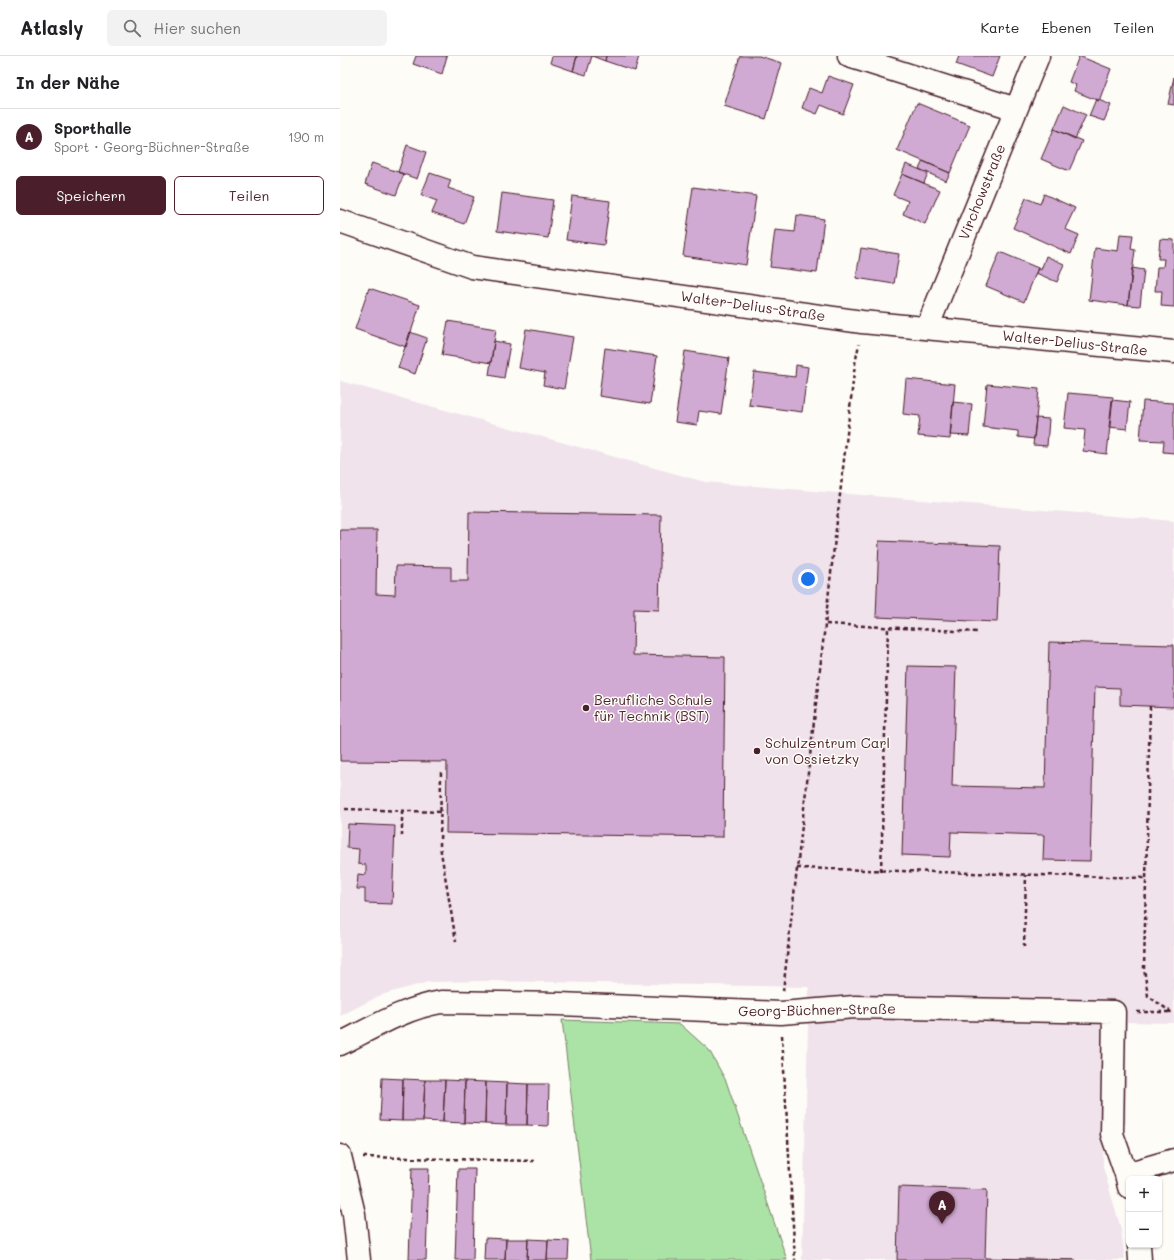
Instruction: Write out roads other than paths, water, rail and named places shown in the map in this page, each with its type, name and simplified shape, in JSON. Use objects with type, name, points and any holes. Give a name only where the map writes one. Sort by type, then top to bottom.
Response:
[{"type":"street","points":[[849,56],[1016,109]]},
{"type":"street","name":"Virchowstraße","points":[[927,328],[1038,56]]},
{"type":"street","name":"Walter-Delius-Straße","points":[[340,221],[472,267],[862,322],[1174,352]]},
{"type":"street","name":"Georg-Büchner-Straße","points":[[340,1044],[399,1014],[428,1004],[441,1002],[559,1004],[781,1014],[855,1007],[1114,1012],[1112,1134],[1126,1176]]},
{"type":"street","points":[[340,1156],[354,1214],[359,1260]]},
{"type":"street","points":[[1139,1176],[1174,1160]]},
{"type":"street","points":[[1139,1248],[1140,1260]]},
{"type":"place","name":"Berufliche Schule für Technik (BST)","points":[[586,708]]},
{"type":"place","name":"Schulzentrum Carl von Ossietzky","points":[[757,751]]},
{"type":"place","name":"Sporthalle","points":[[942,1224]]}]
